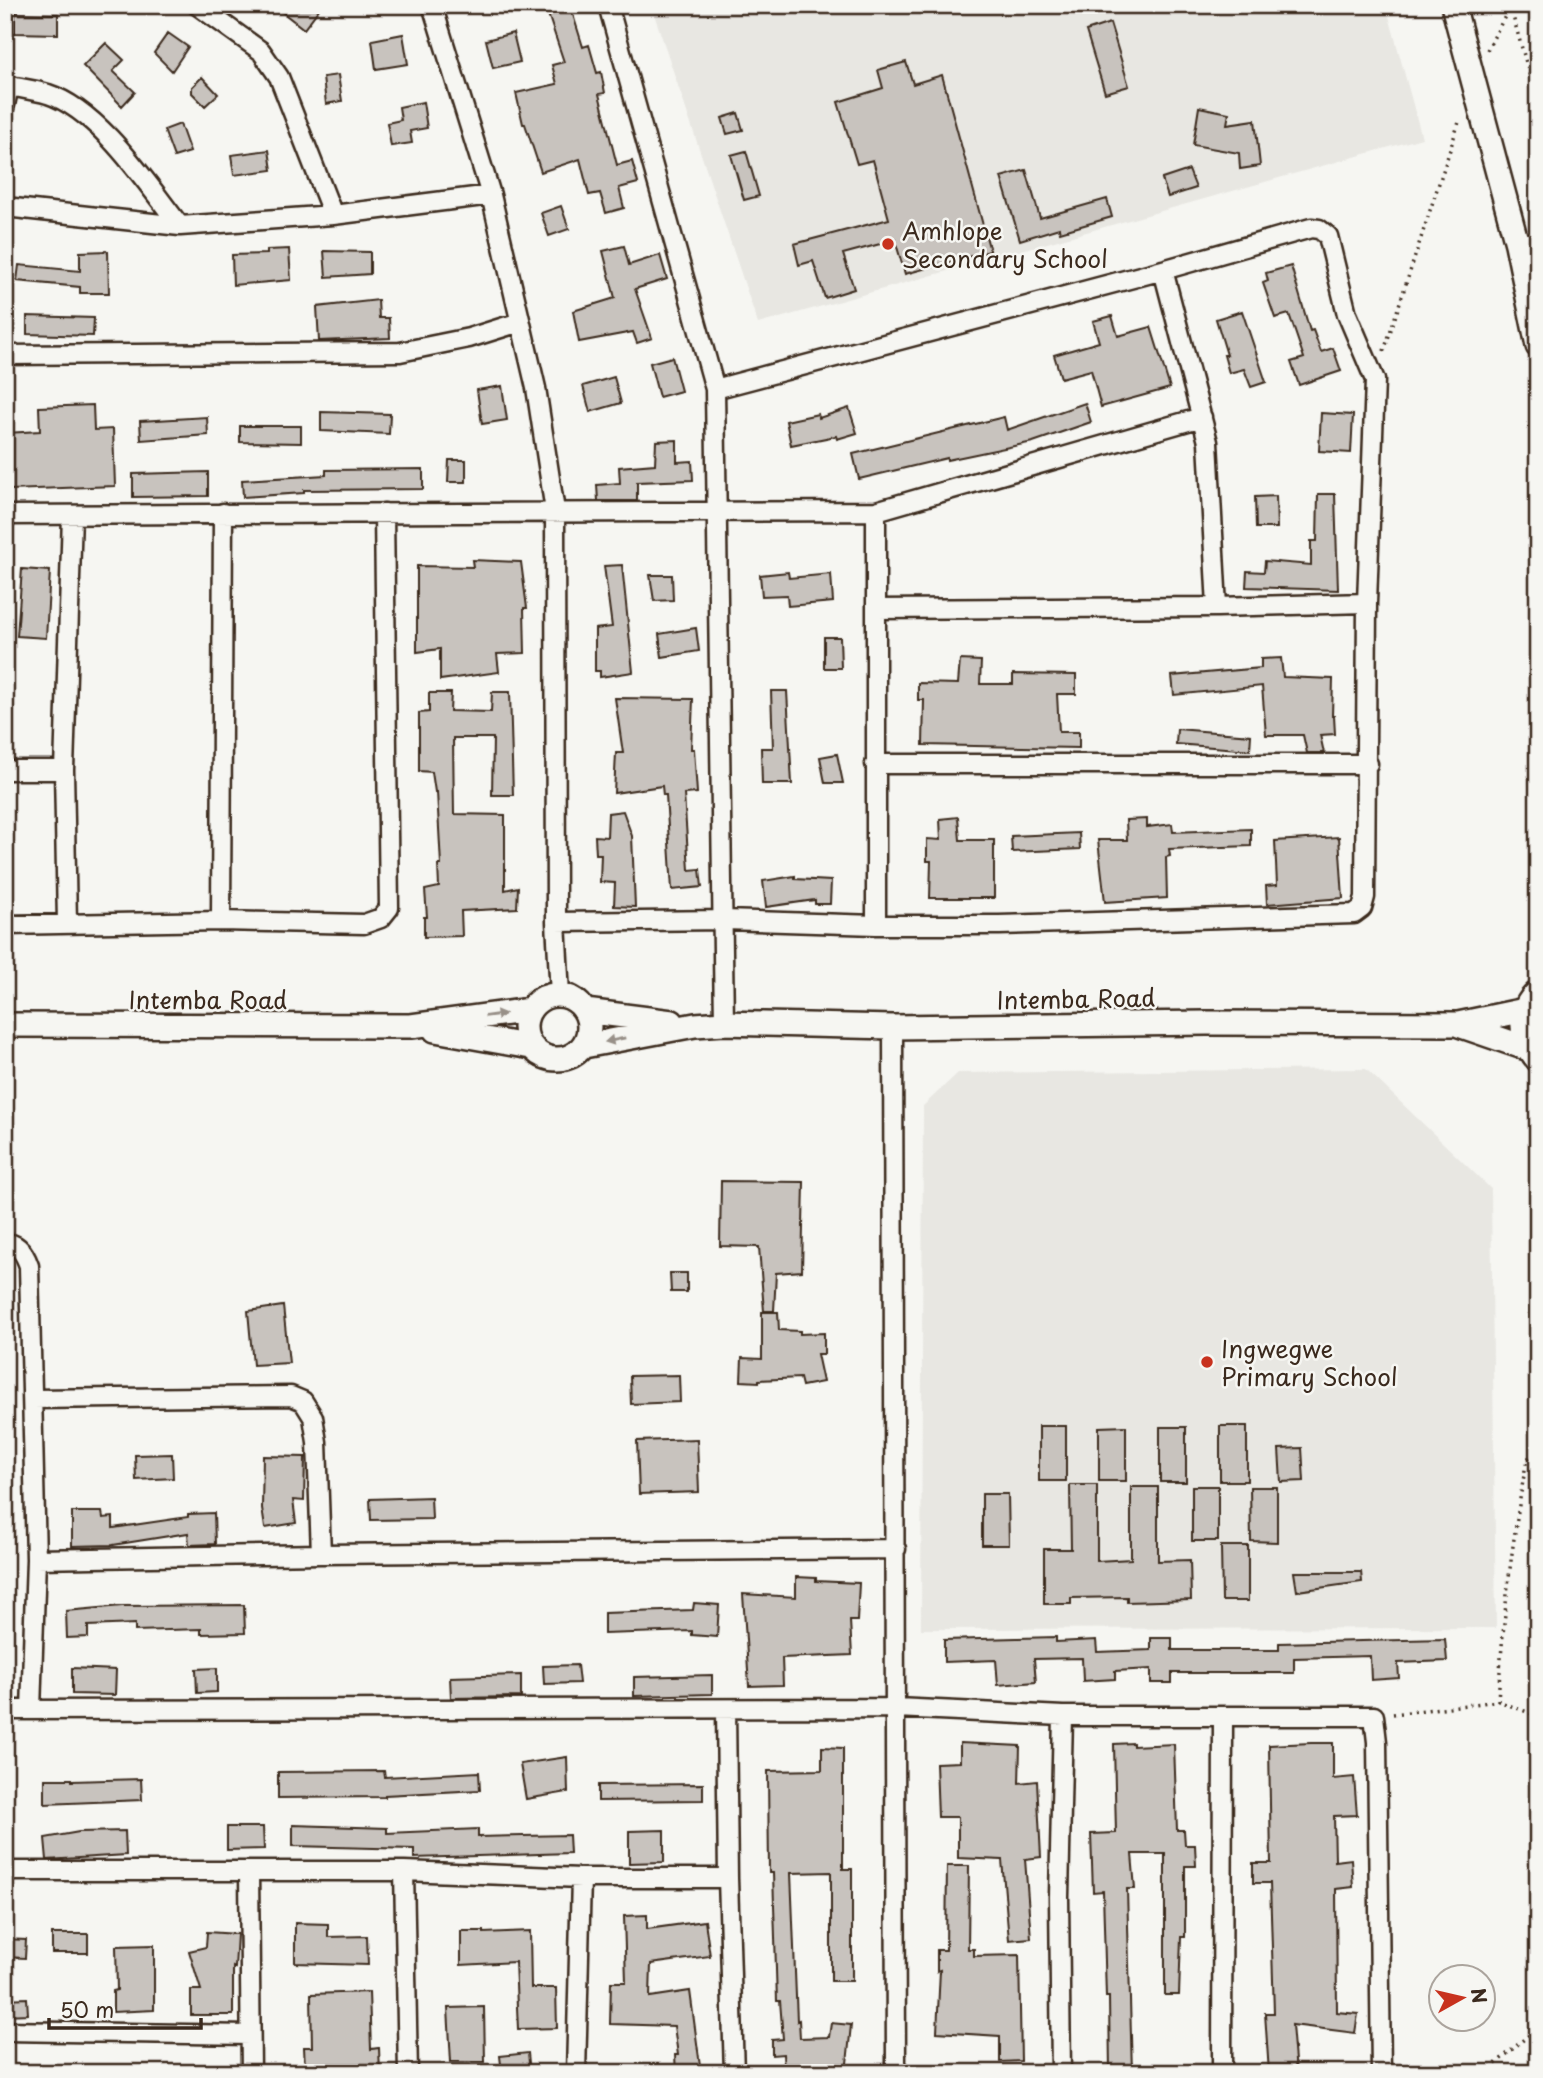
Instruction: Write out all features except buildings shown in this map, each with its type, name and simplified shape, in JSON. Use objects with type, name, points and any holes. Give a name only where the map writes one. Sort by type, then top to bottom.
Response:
[{"type":"street","points":[[197,5],[261,51],[279,77],[333,215]]},
{"type":"street","points":[[432,5],[491,195],[536,388],[555,512],[556,922],[560,995]]},
{"type":"street","points":[[608,5],[715,389],[724,1023]]},
{"type":"street","points":[[1454,5],[1472,78],[1527,243],[1538,346]]},
{"type":"street","points":[[5,105],[7,85],[49,94],[84,114],[118,147],[180,226]]},
{"type":"street","points":[[5,207],[180,226],[333,215],[491,195]]},
{"type":"street","points":[[556,922],[724,920],[876,925],[999,925],[1354,914],[1362,908],[1365,897],[1367,603],[1374,380],[1347,314],[1328,236],[1319,229],[1311,228],[715,389]]},
{"type":"street","points":[[1163,270],[1202,417],[1210,460],[1217,607]]},
{"type":"street","points":[[5,355],[400,352],[468,338],[520,322]]},
{"type":"street","points":[[5,515],[876,511],[1202,417]]},
{"type":"street","points":[[876,511],[876,925]]},
{"type":"street","points":[[222,921],[223,513]]},
{"type":"street","points":[[5,925],[222,921],[364,924],[381,918],[389,908],[384,513]]},
{"type":"street","points":[[67,923],[64,770],[72,516]]},
{"type":"street","points":[[876,609],[1217,607],[1367,603]]},
{"type":"street","points":[[875,764],[1368,764]]},
{"type":"street","points":[[5,770],[64,770]]},
{"type":"street","points":[[531,1047],[525,1028],[530,1010],[543,998],[560,995],[575,1000],[585,1011],[590,1028],[584,1045]]},
{"type":"street","points":[[1458,1024],[1533,995]]},
{"type":"street","points":[[1533,995],[1522,1023],[1524,1037],[1533,1055]]},
{"type":"street","points":[[411,1026],[530,1010]]},
{"type":"street","points":[[585,1011],[695,1025]]},
{"type":"street","name":"Intemba Road","points":[[695,1025],[724,1023],[893,1027],[1193,1023],[1458,1024]]},
{"type":"street","name":"Intemba Road","points":[[5,1024],[411,1026]]},
{"type":"street","points":[[1458,1024],[1533,1055]]},
{"type":"street","points":[[411,1026],[531,1047],[547,1059],[568,1058],[584,1045],[695,1025]]},
{"type":"street","points":[[893,1027],[896,2073]]},
{"type":"street","points":[[5,1243],[13,1243],[24,1253],[29,1266],[36,1559],[31,1710]]},
{"type":"street","points":[[33,1399],[291,1396],[303,1401],[313,1417],[317,1442],[321,1554]]},
{"type":"street","points":[[36,1559],[896,1549]]},
{"type":"street","points":[[726,1709],[734,2073]]},
{"type":"street","points":[[5,1710],[896,1709],[1063,1716],[1374,1716],[1377,1742],[1381,2073]]},
{"type":"street","points":[[1061,2073],[1059,1897],[1063,1716]]},
{"type":"street","points":[[1222,2073],[1223,1716]]},
{"type":"street","points":[[5,1871],[404,1871],[581,1878],[728,1878]]},
{"type":"street","points":[[249,1871],[251,2073]]},
{"type":"street","points":[[404,1871],[408,2073]]},
{"type":"street","points":[[576,2073],[581,1878]]},
{"type":"street","points":[[5,2031],[249,2035]]},
{"type":"path","points":[[1472,78],[1511,6]]},
{"type":"path","points":[[1511,6],[1538,105]]},
{"type":"path","points":[[1374,380],[1461,118]]},
{"type":"path","points":[[1498,1702],[1503,1612],[1515,1523],[1528,1458],[1538,1451]]},
{"type":"path","points":[[1374,1716],[1498,1702],[1538,1716]]},
{"type":"path","points":[[1485,2073],[1538,2027]]},
{"type":"shaded area","name":"Amhlope Secondary School","points":[[651,5],[1386,5],[1422,138],[758,324]]},
{"type":"shaded area","name":"Ingwegwe Primary School","points":[[1366,1069],[1491,1189],[1496,1628],[921,1629],[923,1106],[958,1073]]},
{"type":"place","name":"Amhlope Secondary School","points":[[888,244]]},
{"type":"place","name":"Ingwegwe Primary School","points":[[1207,1362]]}]
